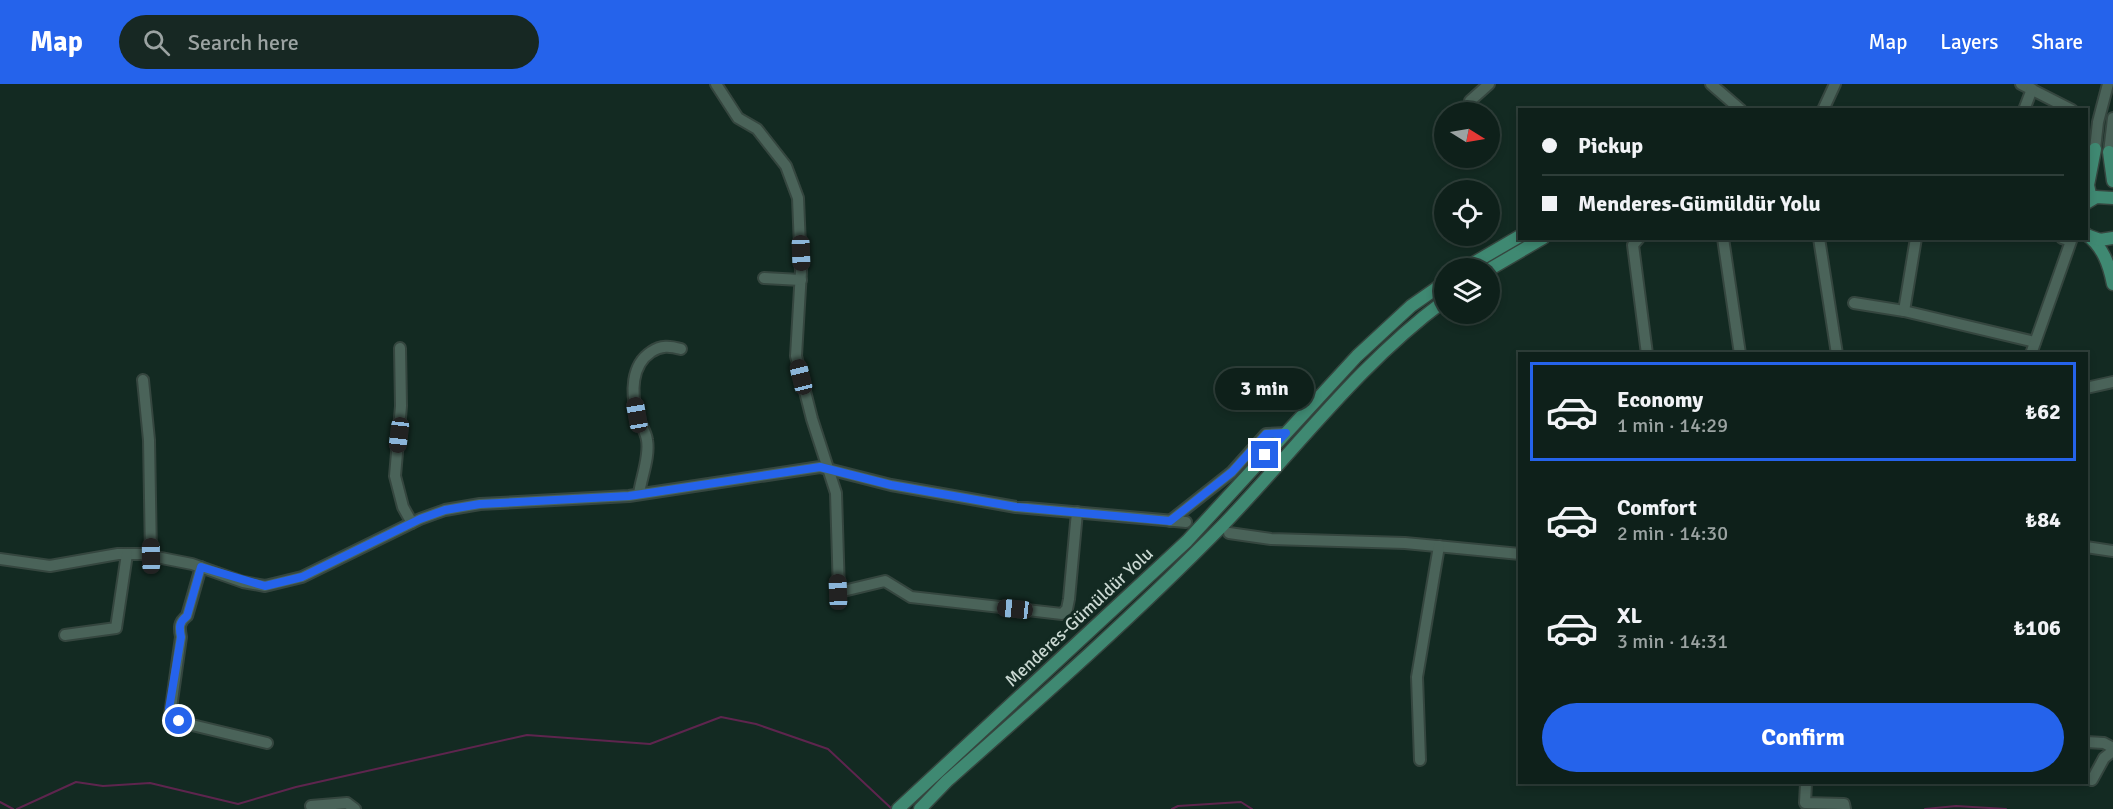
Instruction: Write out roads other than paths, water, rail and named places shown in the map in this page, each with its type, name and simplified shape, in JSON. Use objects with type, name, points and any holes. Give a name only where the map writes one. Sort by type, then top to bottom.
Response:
[{"type":"main road","points":[[2088,160],[2095,148]]},
{"type":"main road","points":[[2095,148],[2088,185],[2088,200],[2102,196],[2113,198]]},
{"type":"main road","points":[[2111,152],[2113,181]]},
{"type":"main road","points":[[2088,234],[2100,240],[2113,239]]},
{"type":"main road","points":[[2088,235],[2109,264],[2113,284]]},
{"type":"main road","points":[[1482,258],[1518,237]]},
{"type":"main road","points":[[1500,263],[1540,240]]},
{"type":"main road","name":"Menderes-Gümüldür Yolu","points":[[898,809],[910,795],[1153,574],[1212,515],[1357,356],[1412,306],[1434,290]]},
{"type":"main road","name":"Menderes-Gümüldür Yolu","points":[[923,806],[1166,583],[1226,521],[1368,365],[1434,309]]},
{"type":"street","points":[[716,84],[738,118],[756,129],[786,166],[798,198],[801,280],[796,356],[812,419],[830,468],[836,493],[838,592],[885,581],[911,597],[1062,614],[1067,609],[1069,599],[1077,512]]},
{"type":"street","points":[[1470,101],[1489,84]]},
{"type":"street","points":[[1711,84],[1738,104],[1740,108]]},
{"type":"street","points":[[1824,108],[1834,84]]},
{"type":"street","points":[[2021,84],[2069,108]]},
{"type":"street","points":[[2095,148],[2098,122],[2108,84]]},
{"type":"street","points":[[2025,108],[2032,89]]},
{"type":"street","points":[[2088,118],[2098,122],[2112,123],[2111,152]]},
{"type":"street","points":[[1638,240],[1634,245],[1647,352]]},
{"type":"street","points":[[1722,240],[1740,352]]},
{"type":"street","points":[[1820,240],[1837,352]]},
{"type":"street","points":[[1904,311],[1916,240]]},
{"type":"street","points":[[2032,352],[2071,241],[2068,240]]},
{"type":"street","points":[[765,278],[801,280]]},
{"type":"street","points":[[1854,303],[1904,311],[2036,342]]},
{"type":"street","points":[[639,495],[647,439],[637,415],[633,394],[636,367],[644,356],[656,348],[670,346],[681,349]]},
{"type":"street","points":[[400,348],[401,406],[395,476],[404,507],[412,523]]},
{"type":"street","points":[[143,380],[148,440],[151,556]]},
{"type":"street","points":[[2088,387],[2113,382]]},
{"type":"street","points":[[1170,521],[1232,472],[1266,434],[1286,433]]},
{"type":"street","points":[[0,559],[51,566],[127,554],[151,556],[201,567],[265,586],[302,577],[412,523],[445,510],[480,504],[639,495],[820,467],[931,493],[1016,507],[1186,522]]},
{"type":"street","points":[[1229,533],[1271,539],[1439,546],[1518,554]]},
{"type":"street","points":[[1420,760],[1417,677],[1439,546]]},
{"type":"street","points":[[2088,547],[2113,551]]},
{"type":"street","points":[[65,635],[116,628],[127,554]]},
{"type":"street","points":[[201,567],[187,616],[181,621],[179,628],[181,637],[170,715],[192,725],[267,743]]},
{"type":"street","points":[[2088,742],[2104,743],[2113,749],[2104,758],[2092,780]]},
{"type":"street","points":[[1806,784],[1805,803],[1844,804],[1845,809]]},
{"type":"street","points":[[311,806],[347,802],[354,809]]},
{"type":"waterway","points":[[17,809],[76,782],[103,786],[150,783],[238,804],[296,787],[527,735],[650,744],[721,717],[756,724],[828,749],[892,809]]},
{"type":"waterway","points":[[0,802],[13,809]]},
{"type":"waterway","points":[[1172,809],[1178,806],[1241,802],[1252,809]]},
{"type":"waterway","points":[[1925,809],[1956,806],[2006,809]]}]
